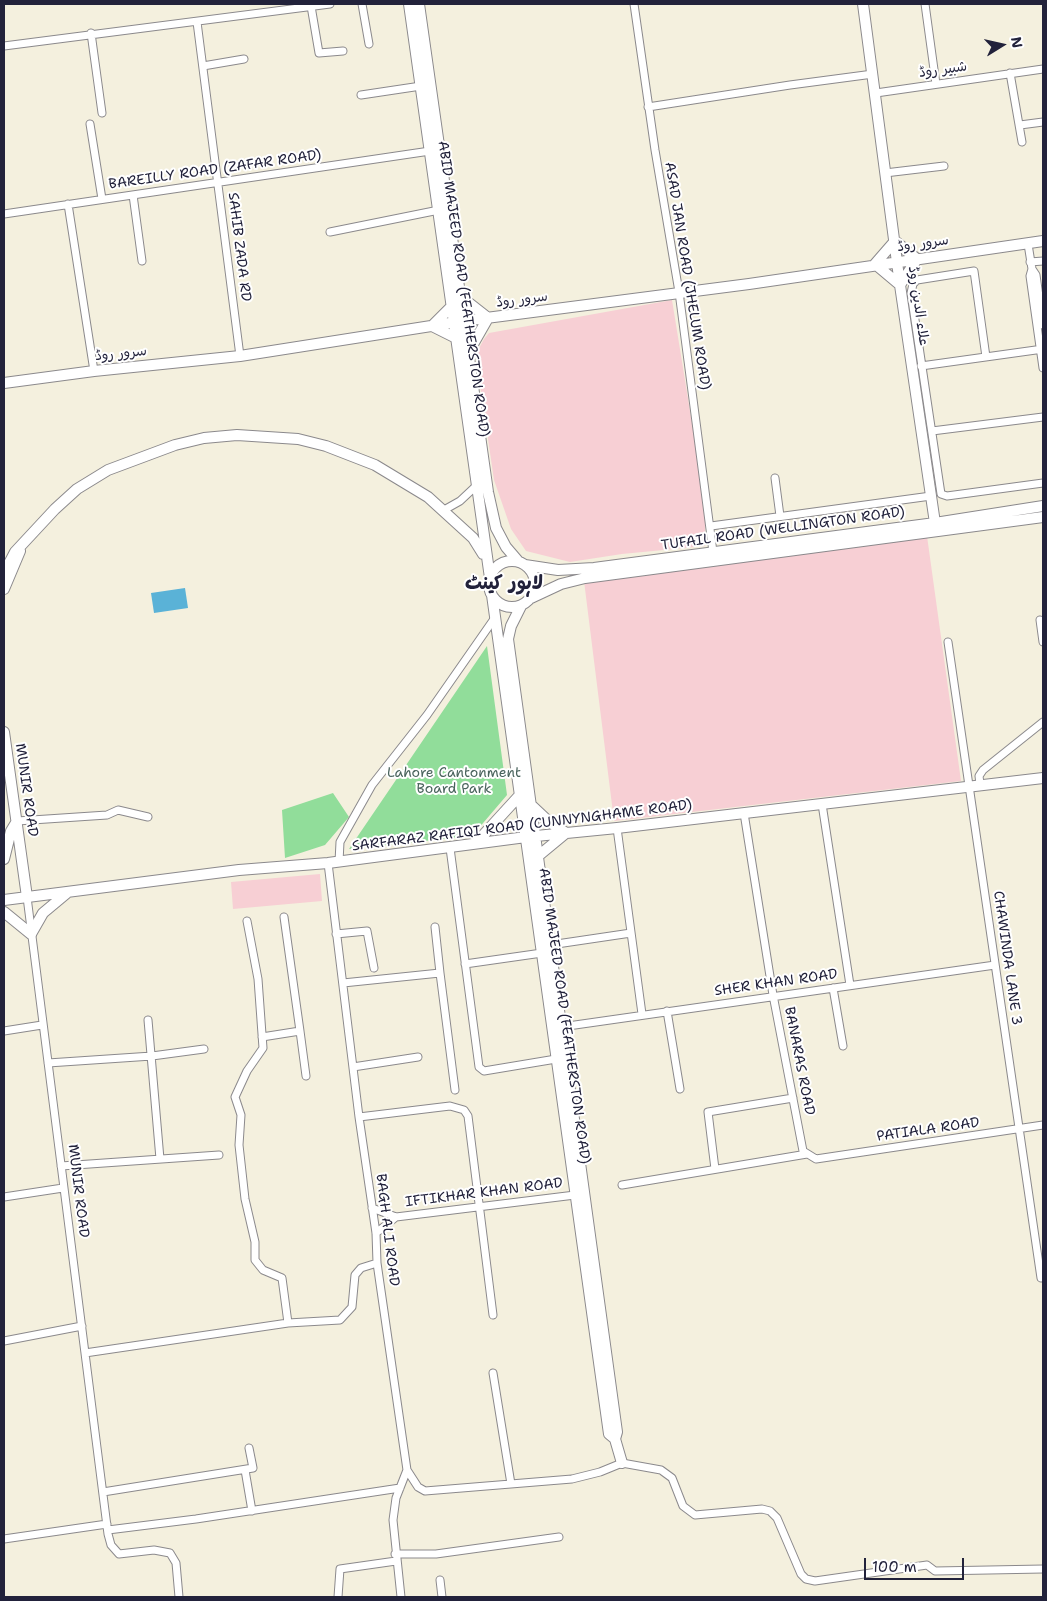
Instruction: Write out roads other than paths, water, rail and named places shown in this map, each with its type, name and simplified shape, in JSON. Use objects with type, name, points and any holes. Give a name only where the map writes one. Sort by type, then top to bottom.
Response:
[{"type":"street","points":[[4,46],[91,33],[197,22],[330,4]]},
{"type":"street","points":[[362,4],[369,44]]},
{"type":"street","name":"ABID MAJEED ROAD (FEATHERSTON ROAD)","points":[[409,4],[452,306],[468,352],[492,516],[500,537],[522,563]]},
{"type":"street","name":"ABID MAJEED ROAD (FEATHERSTON ROAD)","points":[[419,4],[460,296],[456,338],[490,578]]},
{"type":"street","name":"ASAD JAN ROAD (JHELUM ROAD)","points":[[634,4],[648,107],[679,292],[713,552]]},
{"type":"street","name":"علاء الدین روڈ","points":[[863,4],[900,285],[935,523]]},
{"type":"street","points":[[925,4],[936,84]]},
{"type":"street","points":[[311,6],[319,53],[343,51]]},
{"type":"street","name":"SAHIB ZADA RD","points":[[197,22],[240,356]]},
{"type":"street","points":[[91,33],[102,112]]},
{"type":"street","points":[[202,66],[244,59]]},
{"type":"street","name":"شبیر روڈ","points":[[876,93],[1043,69]]},
{"type":"street","points":[[1010,73],[1022,142]]},
{"type":"street","points":[[648,107],[790,84],[873,74]]},
{"type":"street","points":[[361,94],[421,86]]},
{"type":"street","points":[[1020,125],[1043,122]]},
{"type":"street","points":[[90,124],[102,199]]},
{"type":"street","name":"BAREILLY ROAD (ZAFAR ROAD)","points":[[4,214],[430,151]]},
{"type":"street","points":[[885,173],[944,166]]},
{"type":"street","points":[[133,195],[142,261]]},
{"type":"street","points":[[68,204],[94,371]]},
{"type":"street","points":[[330,232],[439,210]]},
{"type":"street","points":[[895,242],[916,258],[900,285],[876,264],[895,242]]},
{"type":"street","name":"سرور روڈ","points":[[4,383],[94,371],[240,356],[458,322],[1043,242]]},
{"type":"street","points":[[1028,244],[1031,266],[1030,276],[1042,349],[1043,368]]},
{"type":"street","points":[[1031,266],[1043,261]]},
{"type":"street","points":[[1031,266],[1036,275],[1043,325]]},
{"type":"street","points":[[986,357],[974,272],[917,280],[911,288],[940,489],[943,495],[1043,484]]},
{"type":"street","points":[[460,296],[488,318],[468,352]]},
{"type":"street","points":[[452,306],[432,326],[456,338]]},
{"type":"street","points":[[922,366],[1042,349]]},
{"type":"street","points":[[932,431],[1043,417]]},
{"type":"street","points":[[5,567],[23,543],[77,489],[108,470],[175,445],[204,438],[237,435],[298,439],[354,455],[402,479],[444,510],[473,538],[486,559]]},
{"type":"street","points":[[775,478],[780,516]]},
{"type":"street","points":[[444,510],[460,501],[476,486]]},
{"type":"street","points":[[711,526],[931,496]]},
{"type":"street","name":"TUFAIL ROAD (WELLINGTON ROAD)","points":[[522,563],[553,570],[575,569],[935,523],[1043,506]]},
{"type":"street","name":"TUFAIL ROAD (WELLINGTON ROAD)","points":[[531,598],[561,584],[585,578],[1043,516]]},
{"type":"street","points":[[4,589],[23,543]]},
{"type":"street","points":[[509,561],[522,563],[534,576],[534,591],[531,598],[521,606],[505,606],[492,596],[490,578],[500,564],[509,561]]},
{"type":"street","name":"ABID MAJEED ROAD (FEATHERSTON ROAD)","points":[[492,596],[519,796],[537,857],[550,945],[556,1059],[609,1434],[615,1439],[622,1463]]},
{"type":"street","name":"ABID MAJEED ROAD (FEATHERSTON ROAD)","points":[[521,606],[508,639],[532,806],[531,836],[542,952],[554,1010],[561,1027],[618,1432],[615,1439]]},
{"type":"street","points":[[339,862],[340,842],[372,785],[438,701],[494,619]]},
{"type":"street","points":[[1040,620],[1043,642]]},
{"type":"street","name":"CHAWINDA LANE 3","points":[[948,642],[975,785],[995,965],[1041,1278]]},
{"type":"street","points":[[975,785],[983,770],[1043,722]]},
{"type":"street","name":"MUNIR ROAD","points":[[4,732],[27,897],[107,1527],[111,1544],[119,1554],[154,1550],[170,1553],[176,1563],[179,1597]]},
{"type":"street","name":"SARFARAZ RAFIQI ROAD (CUNNYNGHAME ROAD)","points":[[4,900],[239,870],[328,864],[531,836],[616,828],[1043,778]]},
{"type":"street","points":[[476,843],[519,796]]},
{"type":"street","points":[[822,804],[850,985]]},
{"type":"street","points":[[532,806],[548,821],[566,833],[537,857]]},
{"type":"street","points":[[4,859],[11,831],[17,821],[107,815],[118,810],[148,818]]},
{"type":"street","name":"BANARAS ROAD","points":[[744,812],[773,995],[803,1151],[807,1154]]},
{"type":"street","points":[[616,828],[642,1014]]},
{"type":"street","points":[[450,848],[481,1070],[556,1059]]},
{"type":"street","name":"BAGH ALI ROAD","points":[[328,864],[359,1117],[376,1233],[377,1263],[407,1470],[400,1488],[393,1520],[395,1558],[401,1597]]},
{"type":"street","points":[[4,912],[31,934],[43,913],[67,893]]},
{"type":"street","points":[[284,917],[306,1076]]},
{"type":"street","points":[[247,922],[258,979],[263,1048],[247,1071],[235,1097],[241,1116],[239,1145],[245,1200],[255,1242],[255,1260],[263,1270],[282,1278],[288,1323]]},
{"type":"street","points":[[435,927],[455,1090]]},
{"type":"street","points":[[336,934],[367,931],[374,968]]},
{"type":"street","points":[[550,945],[631,934]]},
{"type":"street","points":[[466,964],[542,952]]},
{"type":"street","name":"SHER KHAN ROAD","points":[[561,1027],[667,1010],[995,965]]},
{"type":"street","points":[[343,983],[440,973]]},
{"type":"street","points":[[833,988],[843,1046]]},
{"type":"street","points":[[667,1010],[680,1089]]},
{"type":"street","points":[[148,1020],[160,1159]]},
{"type":"street","points":[[4,1031],[42,1025]]},
{"type":"street","points":[[262,1037],[300,1031]]},
{"type":"street","points":[[48,1063],[152,1056],[204,1049]]},
{"type":"street","points":[[353,1067],[418,1057]]},
{"type":"street","points":[[715,1169],[708,1112],[792,1098]]},
{"type":"street","points":[[359,1117],[450,1106],[464,1110],[468,1116],[493,1314]]},
{"type":"street","name":"PATIALA ROAD","points":[[807,1154],[816,1159],[1043,1125]]},
{"type":"street","points":[[622,1185],[807,1154]]},
{"type":"street","points":[[61,1166],[218,1155]]},
{"type":"street","points":[[4,1197],[63,1188]]},
{"type":"street","name":"IFTIKHAR KHAN ROAD","points":[[372,1208],[396,1217],[576,1195]]},
{"type":"street","name":"IFTIKHAR KHAN ROAD","points":[[376,1233],[396,1217]]},
{"type":"street","points":[[85,1353],[288,1323],[340,1320],[352,1307],[355,1275],[361,1268],[377,1263]]},
{"type":"street","points":[[4,1340],[82,1326]]},
{"type":"street","points":[[493,1373],[511,1484]]},
{"type":"street","points":[[103,1492],[253,1468],[249,1448]]},
{"type":"street","points":[[407,1470],[418,1487],[425,1491],[579,1477],[612,1468],[622,1463],[666,1472],[672,1478],[683,1506],[695,1515],[762,1508],[770,1511],[777,1518],[801,1574],[806,1579],[815,1581],[927,1565],[936,1571],[1043,1569]]},
{"type":"street","points":[[245,1470],[252,1511]]},
{"type":"street","points":[[4,1539],[252,1511],[400,1488]]},
{"type":"street","points":[[338,1597],[340,1569],[395,1558],[560,1537]]},
{"type":"street","points":[[440,1580],[442,1597]]},
{"type":"water","points":[[185,588],[188,608],[154,613],[151,593]]},
{"type":"district","name":"لاہور کینٹ","points":[[504,584]]},
{"type":"park label","name":"Lahore Cantonment Board Park","points":[[454,782]]}]
